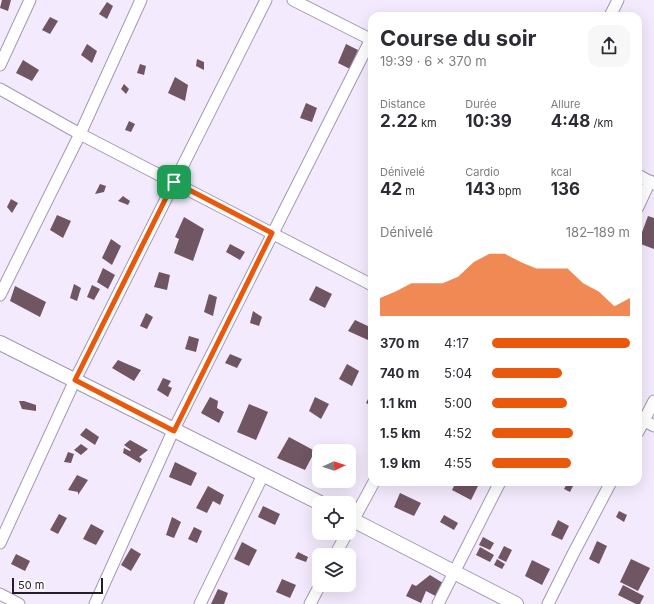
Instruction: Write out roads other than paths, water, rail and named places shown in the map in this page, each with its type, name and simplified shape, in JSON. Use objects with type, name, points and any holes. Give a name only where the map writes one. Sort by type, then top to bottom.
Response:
[{"type":"street","points":[[0,65],[30,0]]},
{"type":"street","points":[[0,295],[80,134],[141,0]]},
{"type":"street","points":[[0,543],[75,380],[266,0]]},
{"type":"street","points":[[293,0],[368,38]]},
{"type":"street","points":[[612,12],[618,0]]},
{"type":"street","points":[[95,604],[174,431],[272,233],[368,46]]},
{"type":"street","points":[[0,89],[80,134],[368,283]]},
{"type":"street","points":[[642,177],[652,182],[642,200]]},
{"type":"street","points":[[0,343],[312,499]]},
{"type":"street","points":[[645,421],[654,401]]},
{"type":"street","points":[[200,604],[262,475]]},
{"type":"street","points":[[356,512],[372,486]]},
{"type":"street","points":[[438,604],[498,486]]},
{"type":"street","points":[[548,604],[572,554],[609,486]]},
{"type":"street","points":[[356,525],[455,572],[516,604]]},
{"type":"street","points":[[310,604],[316,592]]},
{"type":"street","points":[[0,594],[19,604]]}]
